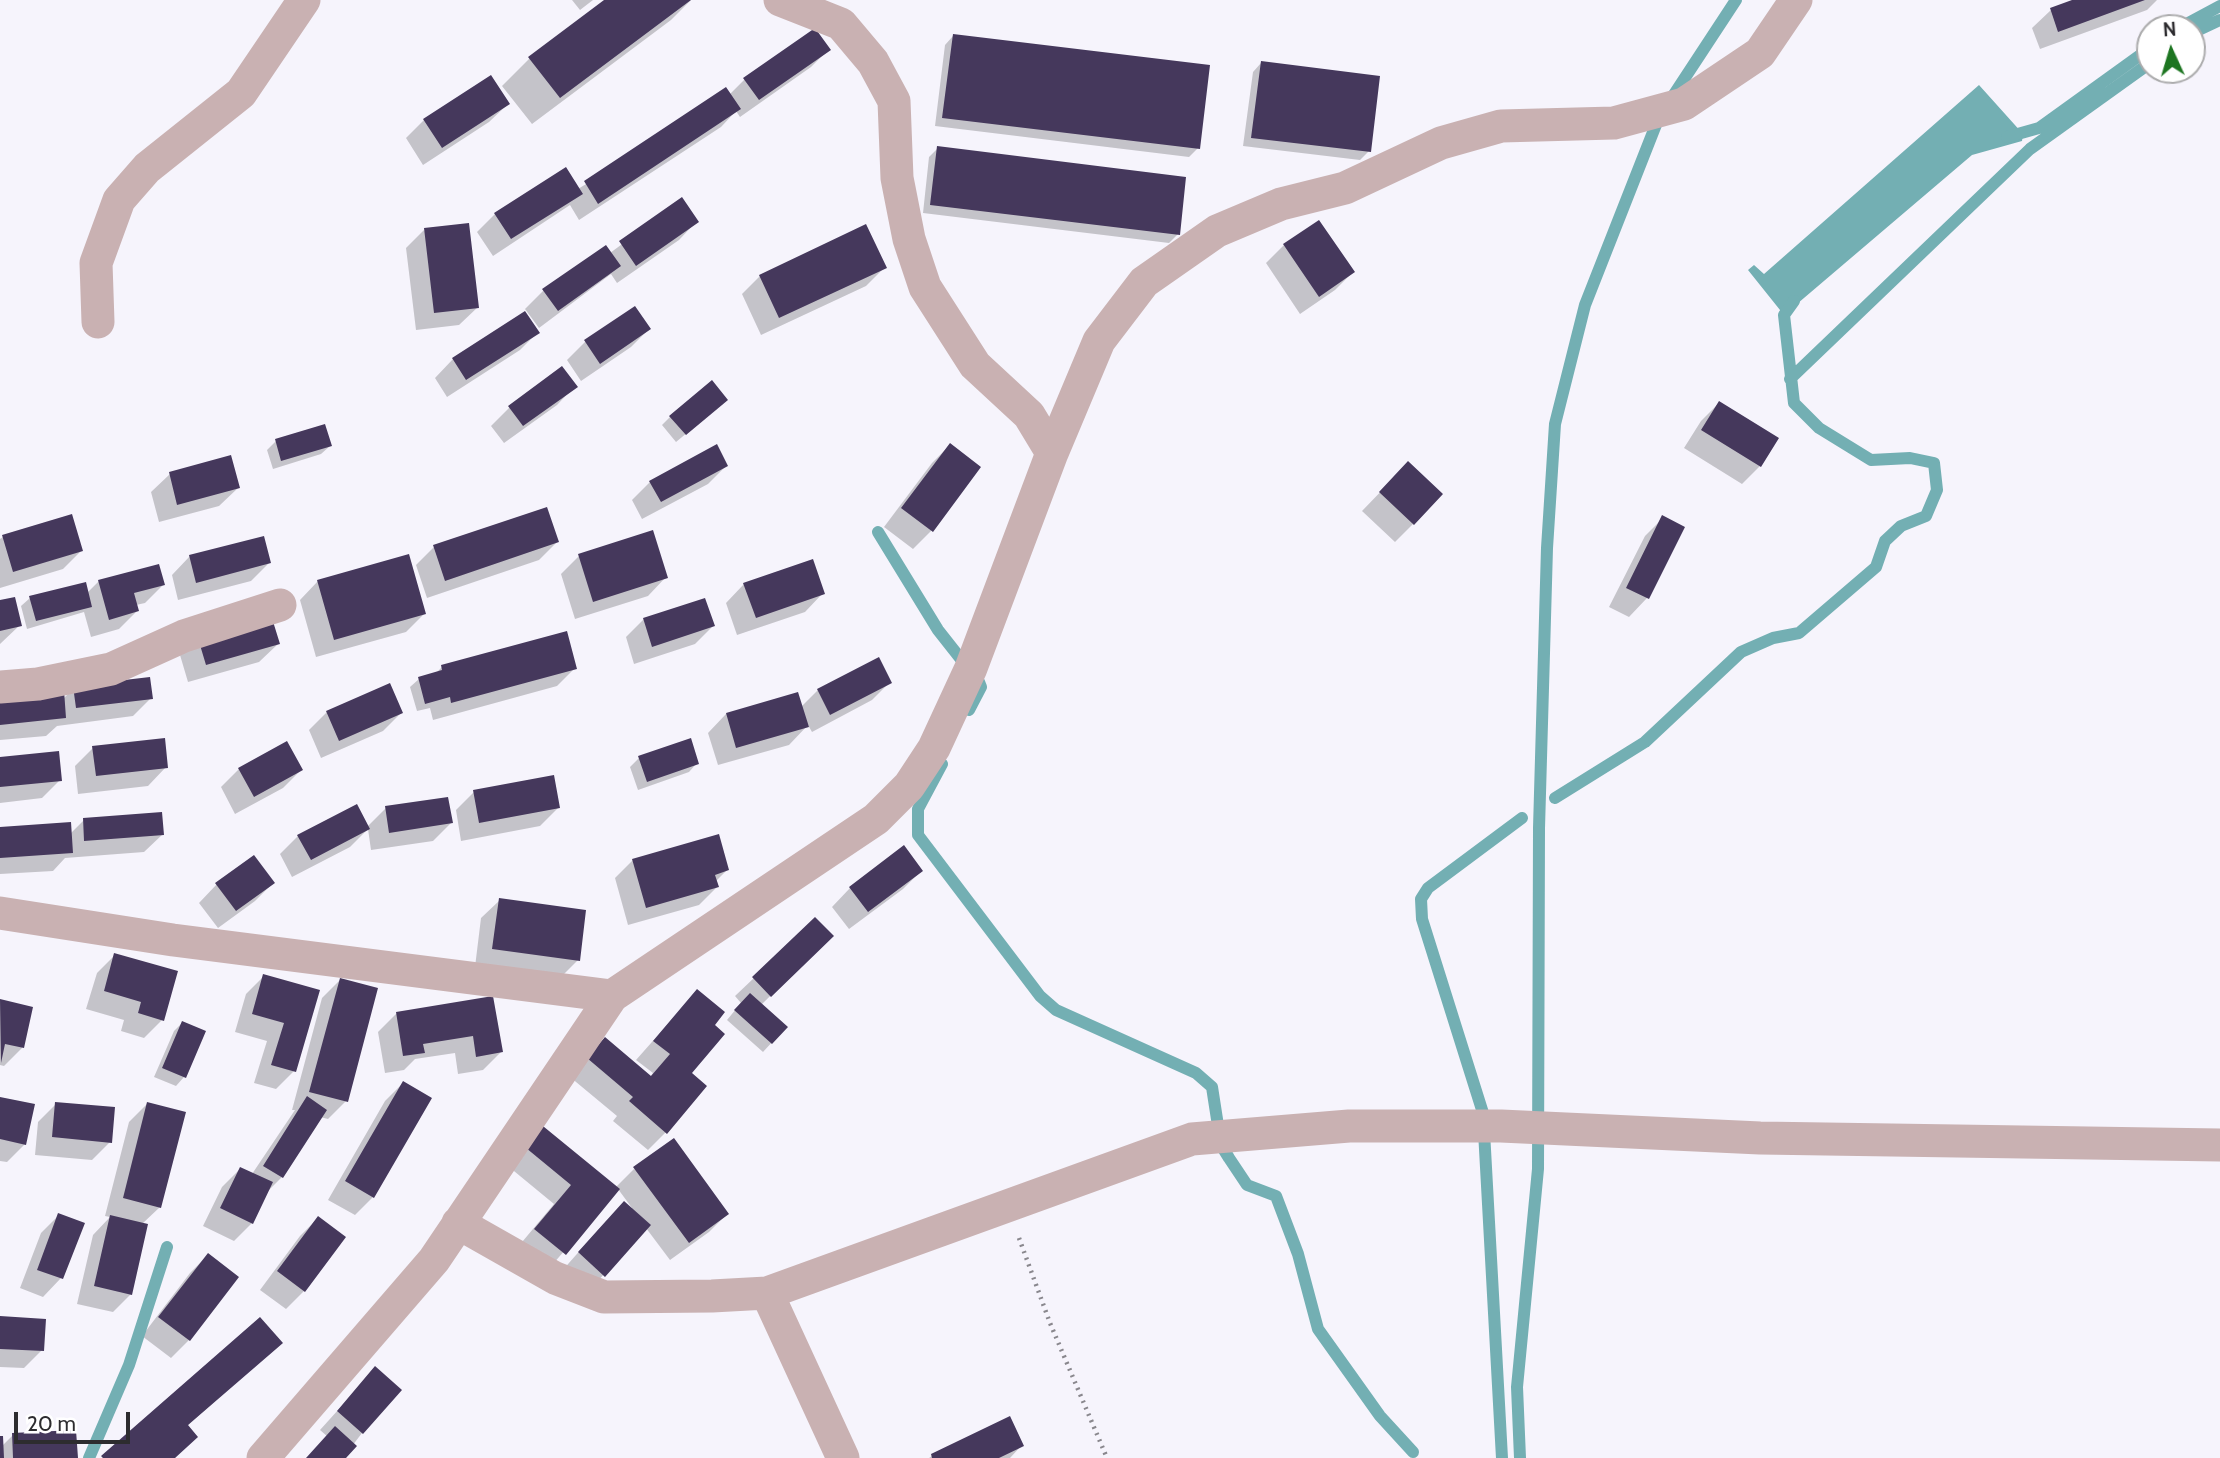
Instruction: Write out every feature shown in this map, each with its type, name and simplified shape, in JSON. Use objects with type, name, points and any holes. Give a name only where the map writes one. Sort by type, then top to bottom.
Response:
[{"type":"street","points":[[98,322],[96,263],[119,200],[147,168],[240,93],[304,0]]},
{"type":"street","points":[[780,0],[841,24],[873,62],[894,101],[897,178],[909,239],[925,287],[975,365],[1030,415],[1052,453]]},
{"type":"street","points":[[263,1458],[434,1260],[612,996],[876,819],[909,786],[934,748],[971,668],[1052,453],[1099,341],[1144,282],[1217,231],[1281,204],[1345,188],[1453,139],[1501,126],[1614,123],[1684,104],[1760,53],[1796,0]]},
{"type":"street","points":[[0,687],[38,684],[111,669],[184,636],[280,605]]},
{"type":"street","points":[[0,913],[173,940],[612,996]]},
{"type":"street","points":[[458,1223],[555,1278],[604,1297],[767,1293],[1192,1139],[1349,1126],[1501,1126],[1760,1138],[2220,1145]]},
{"type":"street","points":[[767,1293],[844,1458]]},
{"type":"path","points":[[1007,1204],[1050,1323],[1107,1458]]},
{"type":"water","points":[[1979,85],[2023,134],[2022,141],[1972,155],[1784,315],[1748,270],[1754,265],[1764,274]]},
{"type":"building","points":[[604,0],[691,0],[560,98],[528,57]]},
{"type":"building","points":[[2072,0],[2145,0],[2058,32],[2050,8]]},
{"type":"building","points":[[815,28],[831,50],[759,100],[743,78]]},
{"type":"building","points":[[953,34],[1210,65],[1200,149],[942,118]]},
{"type":"building","points":[[1261,61],[1380,76],[1371,152],[1251,138]]},
{"type":"building","points":[[491,75],[510,104],[442,148],[423,119]]},
{"type":"building","points":[[726,87],[741,109],[598,204],[584,181]]},
{"type":"building","points":[[937,146],[1186,177],[1180,235],[930,205]]},
{"type":"building","points":[[566,167],[583,194],[511,239],[494,213]]},
{"type":"building","points":[[682,197],[699,222],[636,266],[619,241]]},
{"type":"building","points":[[1319,220],[1355,272],[1319,297],[1283,244]]},
{"type":"building","points":[[469,223],[479,308],[434,313],[424,228]]},
{"type":"building","points":[[866,224],[887,268],[779,318],[759,275]]},
{"type":"building","points":[[606,245],[621,266],[558,311],[542,289]]},
{"type":"building","points":[[635,306],[651,329],[600,364],[584,340]]},
{"type":"building","points":[[525,311],[540,333],[466,380],[452,358]]},
{"type":"building","points":[[562,366],[578,387],[523,426],[508,406]]},
{"type":"building","points":[[712,380],[728,400],[686,435],[669,416]]},
{"type":"building","points":[[1719,401],[1779,438],[1761,467],[1701,430]]},
{"type":"building","points":[[325,424],[332,446],[281,461],[275,439]]},
{"type":"building","points":[[950,443],[981,467],[933,532],[901,508]]},
{"type":"building","points":[[717,444],[728,466],[661,502],[649,481]]},
{"type":"building","points":[[231,455],[240,488],[177,505],[169,472]]},
{"type":"building","points":[[1408,461],[1443,494],[1414,525],[1379,492]]},
{"type":"building","points":[[547,507],[559,542],[445,581],[433,545]]},
{"type":"building","points":[[72,514],[83,551],[13,572],[2,535]]},
{"type":"building","points":[[1662,515],[1685,527],[1649,599],[1626,588]]},
{"type":"building","points":[[653,530],[668,578],[593,602],[578,554]]},
{"type":"building","points":[[264,536],[271,563],[196,583],[189,555]]},
{"type":"building","points":[[409,554],[426,614],[334,640],[317,580]]},
{"type":"building","points":[[813,559],[825,594],[756,618],[743,583]]},
{"type":"building","points":[[159,564],[165,585],[134,593],[139,611],[109,620],[98,580]]},
{"type":"building","points":[[86,582],[92,607],[36,621],[29,596]]},
{"type":"building","points":[[15,597],[22,626],[0,631],[0,600]]},
{"type":"building","points":[[705,598],[715,626],[652,647],[643,618]]},
{"type":"building","points":[[271,615],[280,644],[206,665],[197,635]]},
{"type":"building","points":[[567,631],[577,669],[451,703],[450,697],[425,704],[418,677],[442,670],[441,665]]},
{"type":"building","points":[[879,657],[892,683],[830,715],[817,689]]},
{"type":"building","points":[[150,677],[153,699],[76,708],[73,686]]},
{"type":"building","points":[[390,683],[403,713],[339,741],[326,711]]},
{"type":"building","points":[[64,690],[66,718],[0,725],[0,696]]},
{"type":"building","points":[[798,692],[809,727],[736,748],[726,713]]},
{"type":"building","points":[[165,738],[168,768],[96,776],[92,746]]},
{"type":"building","points":[[691,738],[699,764],[647,782],[638,756]]},
{"type":"building","points":[[287,741],[303,770],[254,797],[238,768]]},
{"type":"building","points":[[59,751],[62,781],[0,787],[0,757]]},
{"type":"building","points":[[554,775],[560,808],[479,823],[473,790]]},
{"type":"building","points":[[448,797],[453,823],[389,833],[385,806]]},
{"type":"building","points":[[357,804],[370,829],[311,860],[297,835]]},
{"type":"building","points":[[162,812],[164,835],[84,841],[83,818]]},
{"type":"building","points":[[71,822],[73,853],[0,858],[0,827]]},
{"type":"building","points":[[719,834],[729,870],[715,875],[719,887],[646,908],[632,859]]},
{"type":"building","points":[[904,845],[923,871],[868,912],[849,887]]},
{"type":"building","points":[[254,855],[275,883],[236,911],[215,883]]},
{"type":"building","points":[[499,898],[586,910],[580,961],[492,949]]},
{"type":"building","points":[[815,917],[834,936],[771,997],[752,977]]},
{"type":"building","points":[[114,953],[178,971],[164,1021],[138,1013],[141,1002],[104,991]]},
{"type":"building","points":[[263,974],[320,990],[296,1072],[271,1065],[284,1023],[252,1014]]},
{"type":"building","points":[[340,978],[378,988],[348,1102],[309,1092]]},
{"type":"building","points":[[697,989],[725,1012],[715,1025],[725,1034],[692,1073],[707,1086],[667,1134],[629,1101],[633,1097],[587,1058],[605,1037],[651,1076],[670,1054],[653,1041]]},
{"type":"building","points":[[750,993],[788,1027],[772,1044],[734,1010]]},
{"type":"building","points":[[493,996],[503,1052],[476,1057],[473,1036],[423,1044],[425,1053],[403,1056],[396,1012]]},
{"type":"building","points":[[0,999],[33,1007],[24,1048],[5,1044],[1,1063]]},
{"type":"building","points":[[182,1021],[206,1031],[186,1078],[162,1068]]},
{"type":"building","points":[[403,1081],[432,1098],[374,1198],[345,1181]]},
{"type":"building","points":[[307,1096],[327,1110],[283,1178],[263,1166]]},
{"type":"building","points":[[0,1097],[35,1104],[26,1145],[0,1139]]},
{"type":"building","points":[[55,1102],[115,1107],[112,1143],[52,1137]]},
{"type":"building","points":[[147,1102],[186,1112],[161,1208],[123,1198]]},
{"type":"building","points":[[538,1122],[620,1189],[566,1255],[534,1229],[571,1185],[520,1143]]},
{"type":"building","points":[[674,1138],[729,1214],[689,1243],[633,1167]]},
{"type":"building","points":[[240,1167],[273,1182],[253,1224],[220,1208]]},
{"type":"building","points":[[624,1201],[651,1225],[605,1277],[578,1252]]},
{"type":"building","points":[[58,1213],[85,1223],[63,1279],[37,1270]]},
{"type":"building","points":[[110,1215],[148,1224],[132,1295],[94,1286]]},
{"type":"building","points":[[318,1216],[346,1237],[305,1292],[277,1271]]},
{"type":"building","points":[[208,1253],[239,1277],[190,1341],[158,1317]]},
{"type":"building","points":[[0,1316],[46,1319],[44,1351],[0,1349]]},
{"type":"building","points":[[260,1317],[283,1343],[188,1425],[198,1437],[175,1458],[101,1456]]},
{"type":"building","points":[[375,1366],[402,1390],[363,1434],[337,1411]]},
{"type":"building","points":[[1010,1416],[1024,1446],[999,1458],[932,1458],[931,1454]]},
{"type":"building","points":[[335,1426],[357,1446],[346,1458],[306,1458]]},
{"type":"building","points":[[76,1430],[78,1458],[13,1458],[12,1433]]},
{"type":"building","points":[[0,1436],[3,1436],[4,1458],[0,1458]]},
{"type":"waterway","points":[[1669,102],[1736,0]]},
{"type":"waterway","points":[[2205,14],[2220,6]]},
{"type":"waterway","points":[[2206,26],[2220,20]]},
{"type":"waterway","points":[[2007,137],[2039,128],[2136,58]]},
{"type":"waterway","points":[[1790,379],[2030,149],[2136,73]]},
{"type":"waterway","points":[[1520,1458],[1517,1387],[1538,1169],[1539,828],[1547,548],[1555,424],[1585,305],[1659,117]]},
{"type":"waterway","points":[[1555,798],[1645,742],[1741,652],[1773,638],[1799,633],[1876,567],[1885,541],[1901,526],[1926,516],[1937,490],[1934,463],[1910,458],[1871,460],[1819,428],[1794,403],[1784,315],[1794,301]]},
{"type":"waterway","points":[[878,532],[938,630],[979,682],[981,687],[969,710]]},
{"type":"waterway","points":[[942,764],[918,809],[918,835],[1040,996],[1056,1010],[1196,1073],[1212,1087],[1221,1145],[1247,1185],[1276,1196],[1298,1254],[1318,1329],[1380,1416],[1413,1452]]},
{"type":"waterway","points":[[1502,1458],[1483,1113],[1422,919],[1421,899],[1428,888],[1522,818]]},
{"type":"waterway","points":[[89,1458],[129,1365],[167,1247]]}]
